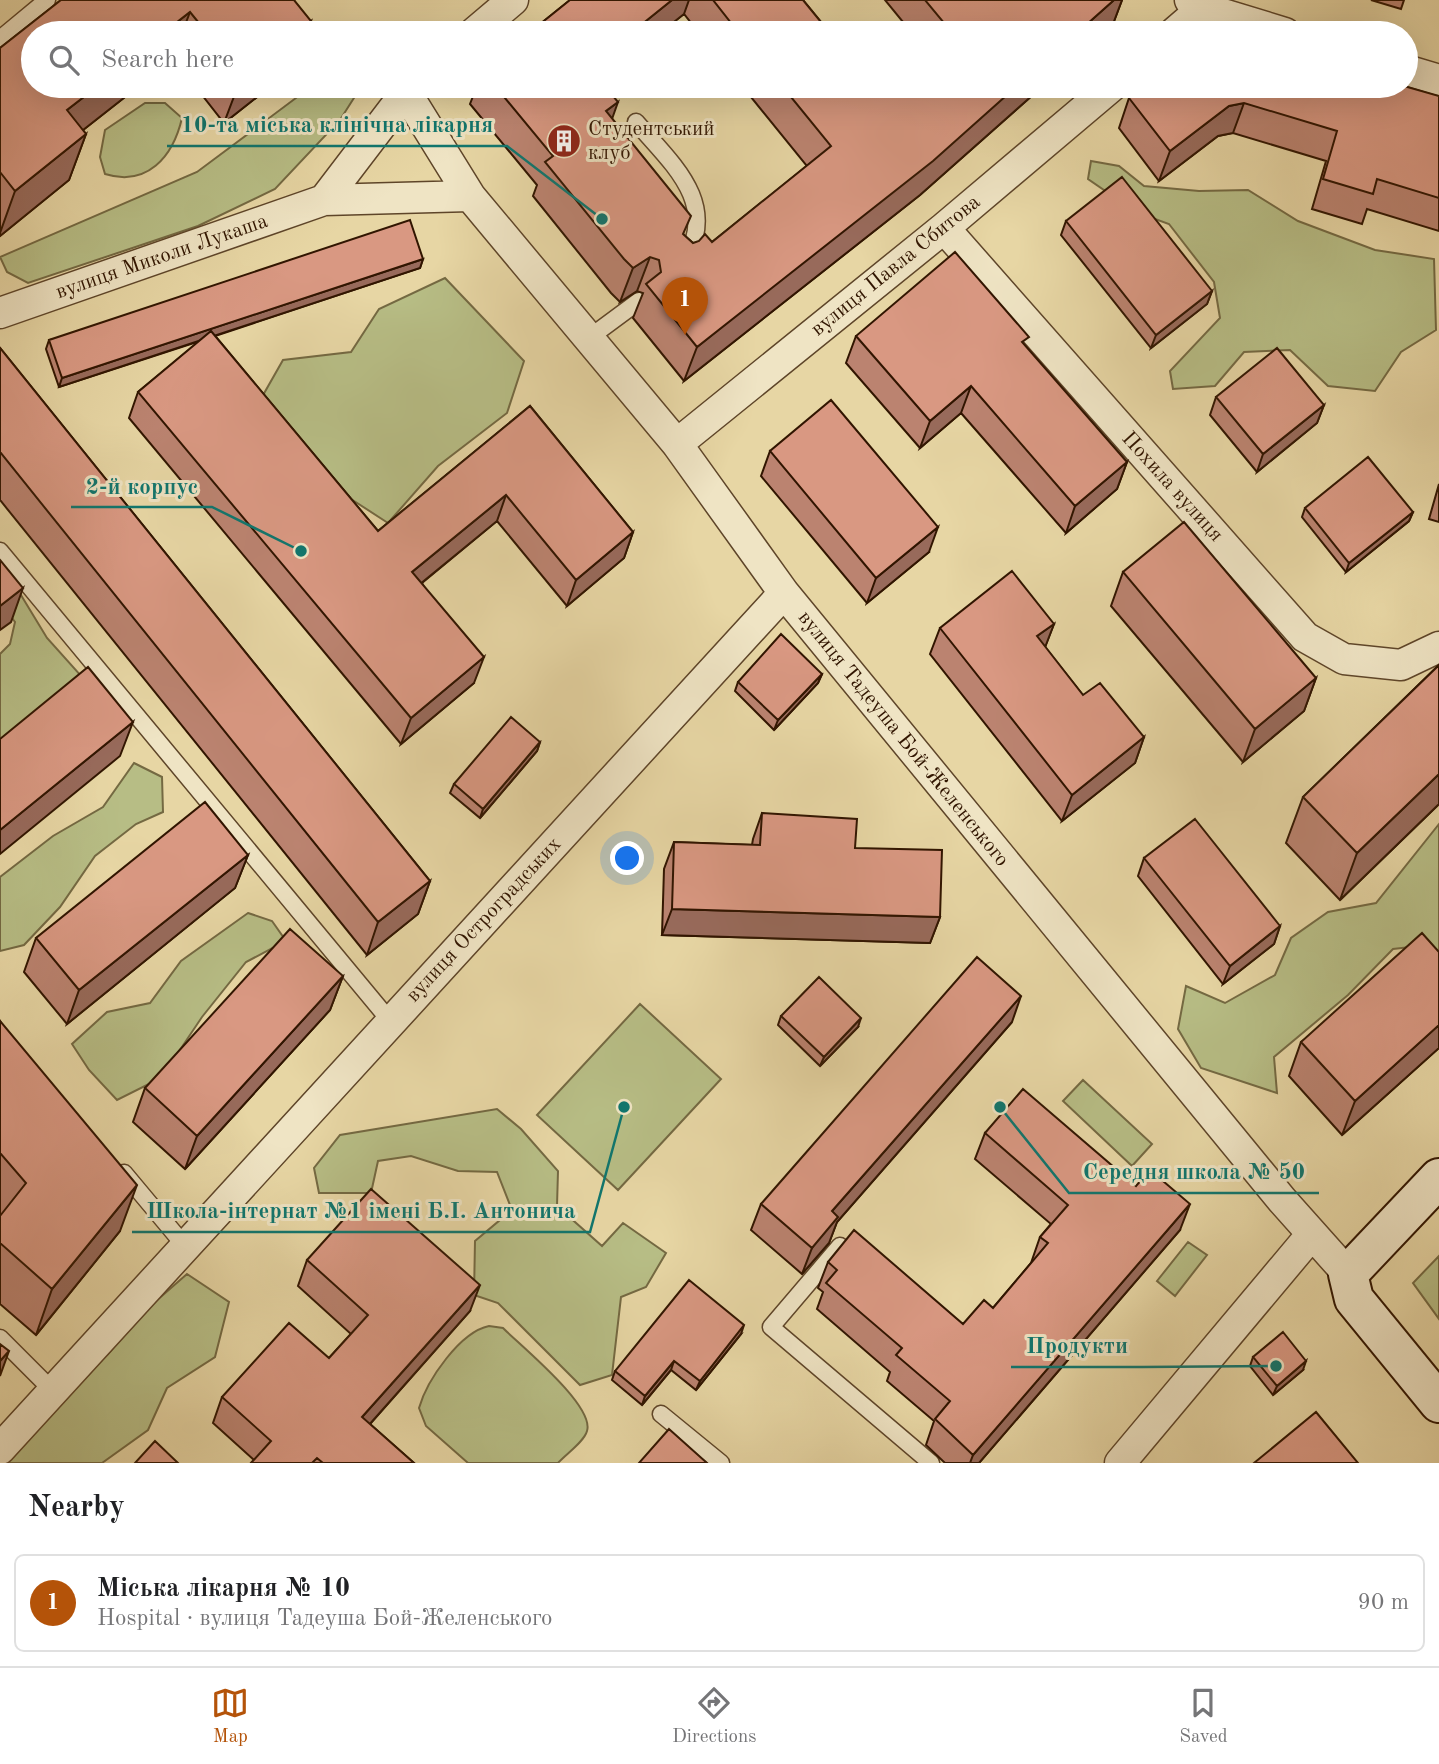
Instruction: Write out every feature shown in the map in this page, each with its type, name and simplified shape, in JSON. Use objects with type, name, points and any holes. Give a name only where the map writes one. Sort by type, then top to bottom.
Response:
[{"type":"main road","points":[[1439,1178],[1348,1274],[1354,1300],[1439,1403]]},
{"type":"street","points":[[488,21],[513,0]]},
{"type":"street","points":[[1184,21],[1197,4],[1249,21]]},
{"type":"street","points":[[1418,74],[1439,80]]},
{"type":"street","points":[[324,200],[400,98]]},
{"type":"street","points":[[414,98],[470,196]]},
{"type":"street","name":"вулиця Павла Сбитова","points":[[677,444],[944,228],[1098,98]]},
{"type":"street","name":"вулиця Миколи Лукаша","points":[[5,305],[324,200],[470,196]]},
{"type":"street","name":"вулиця Тадеуша Бой-Желенського","points":[[470,196],[677,444],[783,593],[1312,1234],[1348,1274]]},
{"type":"street","name":"Похила вулиця","points":[[944,228],[1305,637],[1344,659],[1401,665],[1439,647]]},
{"type":"street","name":"вулиця Остроградських","points":[[0,1449],[53,1391],[178,1238],[390,1022],[783,593]]},
{"type":"street","points":[[1119,1463],[1312,1234]]},
{"type":"lane","points":[[22,21],[47,0]]},
{"type":"lane","points":[[0,39],[21,22]]},
{"type":"lane","points":[[636,122],[683,177],[696,204],[694,239],[681,267]]},
{"type":"lane","points":[[589,338],[639,302]]},
{"type":"lane","points":[[0,551],[390,1022]]},
{"type":"lane","points":[[111,1158],[178,1238]]},
{"type":"lane","points":[[840,1246],[771,1327],[931,1463]]},
{"type":"lane","points":[[0,1338],[53,1391]]},
{"type":"lane","points":[[660,1414],[721,1463]]},
{"type":"green space","points":[[296,98],[354,98],[340,120],[275,189],[198,226],[28,283],[7,272],[0,257],[197,172]]},
{"type":"green space","points":[[145,103],[165,103],[182,118],[172,145],[156,166],[145,172],[120,177],[105,174],[100,157],[105,130]]},
{"type":"green space","points":[[1091,161],[1119,166],[1144,186],[1199,191],[1248,190],[1298,221],[1375,250],[1434,259],[1436,330],[1401,352],[1375,391],[1328,386],[1290,350],[1244,352],[1215,386],[1173,389],[1170,371],[1220,318],[1214,282],[1169,224],[1136,212],[1088,179]]},
{"type":"green space","points":[[445,278],[524,361],[507,413],[438,466],[388,523],[351,499],[262,397],[283,360],[351,352],[379,309]]},
{"type":"green space","points":[[10,577],[47,638],[83,678],[0,743],[0,654],[10,644],[15,622],[0,602]]},
{"type":"green space","points":[[134,763],[162,777],[163,812],[136,824],[95,856],[60,907],[24,945],[0,951],[0,877],[53,836],[103,807]]},
{"type":"green space","points":[[1439,824],[1439,956],[1428,945],[1393,949],[1348,995],[1274,1057],[1277,1093],[1201,1068],[1178,1029],[1186,986],[1225,1003],[1275,975],[1291,938],[1328,912],[1376,903]]},
{"type":"green space","points":[[248,913],[272,921],[286,941],[246,962],[202,1017],[161,1078],[117,1100],[89,1070],[72,1044],[107,1012],[150,1003],[181,961]]},
{"type":"green space","points":[[640,1004],[721,1079],[618,1190],[537,1115]]},
{"type":"green space","points":[[1083,1080],[1152,1144],[1132,1166],[1063,1101]]},
{"type":"green space","points":[[497,1109],[521,1129],[558,1171],[557,1206],[602,1246],[623,1223],[666,1253],[646,1287],[621,1297],[612,1375],[580,1385],[498,1303],[474,1295],[475,1241],[512,1210],[497,1172],[458,1171],[411,1156],[378,1161],[371,1193],[319,1193],[314,1168],[340,1135]]},
{"type":"green space","points":[[1188,1242],[1207,1255],[1175,1296],[1157,1281]]},
{"type":"green space","points":[[1439,1256],[1439,1319],[1413,1283]]},
{"type":"green space","points":[[187,1274],[229,1302],[215,1357],[167,1388],[148,1430],[102,1463],[6,1463],[49,1410],[108,1354],[148,1308]]},
{"type":"green space","points":[[489,1326],[503,1328],[555,1377],[580,1407],[586,1420],[587,1431],[579,1444],[558,1463],[468,1463],[426,1426],[419,1408],[437,1371],[467,1337]]},
{"type":"building","points":[[61,0],[294,0],[311,21],[197,21],[190,12],[178,21],[34,21]]},
{"type":"building","points":[[570,0],[672,0],[646,21],[544,21]]},
{"type":"building","points":[[713,0],[803,0],[820,21],[730,21]]},
{"type":"building","points":[[925,0],[1114,0],[1090,21],[942,21]]},
{"type":"building","points":[[21,31],[21,98],[82,98],[67,110],[86,134],[15,191],[0,172],[0,48]]},
{"type":"building","points":[[1418,90],[1439,96],[1439,198],[1377,179],[1373,194],[1323,179],[1337,131],[1244,103],[1229,106],[1170,151],[1129,98],[1418,98]]},
{"type":"building","points":[[505,98],[615,98],[618,102],[606,111],[691,216],[683,234],[693,243],[705,234],[712,242],[831,146],[792,98],[1004,98],[933,161],[697,347],[646,284],[661,272],[659,260],[650,257],[633,268],[545,162],[553,156]]},
{"type":"building","points":[[1122,177],[1212,291],[1156,335],[1066,221]]},
{"type":"building","points":[[410,220],[423,259],[62,378],[49,340]]},
{"type":"building","points":[[955,252],[1029,337],[1022,342],[1127,462],[1075,506],[971,386],[930,421],[856,336]]},
{"type":"building","points":[[211,331],[378,531],[530,406],[633,532],[576,580],[506,495],[412,572],[484,657],[411,718],[138,392]]},
{"type":"building","points":[[0,348],[430,881],[378,922],[0,452]]},
{"type":"building","points":[[1277,348],[1324,405],[1263,454],[1216,397]]},
{"type":"building","points":[[831,400],[938,527],[876,578],[770,451]]},
{"type":"building","points":[[1368,457],[1413,512],[1349,563],[1305,508]]},
{"type":"building","points":[[1184,522],[1316,678],[1255,729],[1123,572]]},
{"type":"building","points":[[0,560],[23,588],[0,606]]},
{"type":"building","points":[[1012,571],[1054,624],[1037,636],[1083,695],[1100,683],[1144,737],[1072,795],[940,628]]},
{"type":"building","points":[[781,634],[822,674],[778,720],[738,682]]},
{"type":"building","points":[[1439,665],[1439,774],[1357,853],[1303,797]]},
{"type":"building","points":[[88,667],[133,722],[0,830],[0,739]]},
{"type":"building","points":[[511,717],[540,742],[483,809],[454,784]]},
{"type":"building","points":[[205,802],[248,855],[79,990],[36,938]]},
{"type":"building","points":[[762,813],[857,819],[855,848],[942,850],[940,917],[672,909],[674,842],[760,845]]},
{"type":"building","points":[[1195,819],[1280,926],[1230,966],[1144,858]]},
{"type":"building","points":[[290,929],[343,976],[197,1136],[145,1088]]},
{"type":"building","points":[[1422,933],[1439,952],[1439,1025],[1355,1101],[1301,1042]]},
{"type":"building","points":[[977,957],[1021,996],[832,1211],[838,1217],[812,1248],[761,1204]]},
{"type":"building","points":[[819,977],[861,1018],[824,1057],[781,1016]]},
{"type":"building","points":[[0,1021],[137,1185],[52,1289],[0,1243],[0,1216],[26,1183],[0,1153]]},
{"type":"building","points":[[1023,1089],[1136,1186],[1150,1170],[1190,1204],[973,1455],[935,1419],[950,1401],[896,1355],[902,1348],[826,1283],[837,1270],[828,1262],[854,1230],[963,1324],[984,1300],[993,1308],[1048,1243],[1040,1237],[1068,1205],[985,1133]]},
{"type":"building","points":[[371,1189],[480,1285],[362,1417],[414,1463],[323,1463],[317,1458],[312,1463],[251,1463],[271,1441],[222,1397],[289,1323],[329,1358],[368,1315],[307,1260]]},
{"type":"building","points":[[689,1280],[744,1325],[700,1381],[674,1361],[645,1396],[615,1371]]},
{"type":"building","points":[[1283,1332],[1306,1361],[1277,1386],[1253,1357]]},
{"type":"building","points":[[0,1344],[9,1351],[0,1361]]},
{"type":"building","points":[[1316,1412],[1358,1463],[1254,1463]]},
{"type":"building","points":[[669,1429],[707,1463],[639,1463]]},
{"type":"building","points":[[155,1441],[178,1463],[135,1463]]},
{"type":"place","name":"Студентський клуб","points":[[564,141]]},
{"type":"place","name":"10-та міська клінічна лікарня","points":[[602,219]]},
{"type":"place","name":"Міська лікарня № 10","points":[[685,335]]},
{"type":"place","name":"2-й корпус","points":[[301,551]]},
{"type":"place","name":"Школа-інтернат №1 імені Б.І. Антонича","points":[[624,1107]]},
{"type":"place","name":"Середня школа № 50","points":[[1000,1107]]},
{"type":"place","name":"Продукти","points":[[1276,1366]]}]
